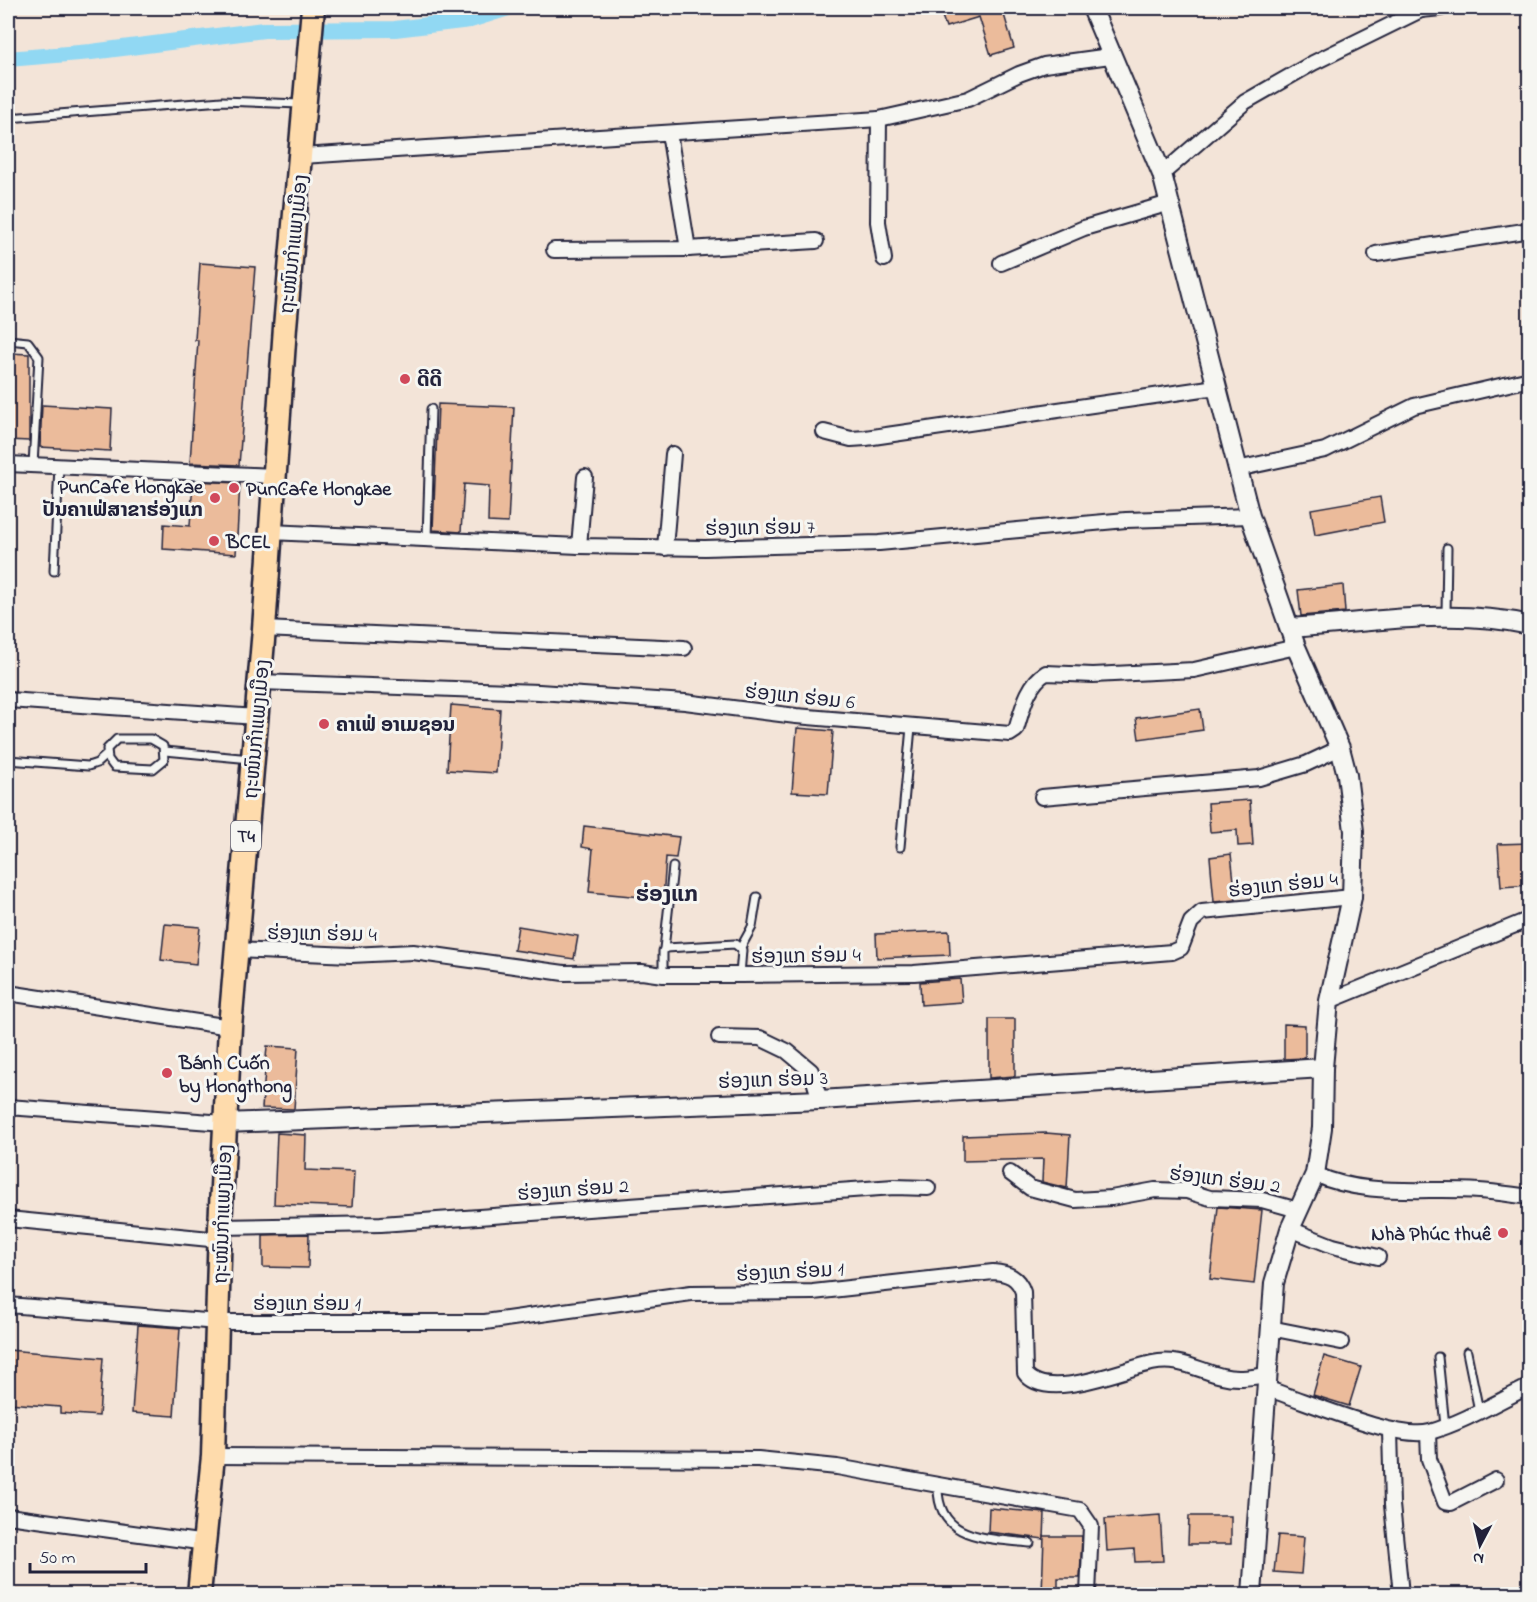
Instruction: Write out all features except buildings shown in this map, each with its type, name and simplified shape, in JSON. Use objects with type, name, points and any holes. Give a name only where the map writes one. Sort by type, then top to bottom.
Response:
[{"type":"main road","name":"ຖະໜົນກຳແພງເມືອງ","points":[[199,1594],[206,1543],[213,1456],[220,1233],[230,1027],[260,682],[285,327],[302,156],[313,8]]},
{"type":"street","points":[[1092,8],[1110,56],[1162,174],[1250,516],[1296,647],[1340,748],[1347,775],[1354,831],[1352,897],[1329,1001],[1323,1068],[1322,1128],[1315,1174],[1290,1228],[1274,1283],[1252,1594]]},
{"type":"street","points":[[1162,174],[1245,102],[1313,63],[1421,9],[1441,8]]},
{"type":"street","points":[[302,156],[879,119],[968,99],[1019,74],[1044,66],[1110,56]]},
{"type":"street","points":[[879,119],[878,222],[884,259]]},
{"type":"street","points":[[669,134],[688,249]]},
{"type":"street","points":[[1001,264],[1084,228],[1170,203]]},
{"type":"street","points":[[1376,254],[1530,230]]},
{"type":"street","points":[[554,250],[688,249],[816,241]]},
{"type":"street","points":[[1237,469],[1325,450],[1414,406],[1530,379]]},
{"type":"street","points":[[824,432],[851,439],[866,438],[1216,387]]},
{"type":"street","points":[[665,548],[673,454]]},
{"type":"street","points":[[8,464],[275,476]]},
{"type":"street","points":[[579,546],[585,477]]},
{"type":"street","name":"ຮ່ອງແກ ຮ່ອມ 7","points":[[270,532],[665,548],[879,543],[1126,520],[1250,516]]},
{"type":"street","points":[[1289,628],[1446,617],[1506,619],[1530,625]]},
{"type":"street","points":[[264,629],[684,648]]},
{"type":"street","name":"ຮ່ອງແກ ຮ່ອມ 6","points":[[260,682],[539,692],[685,702],[911,727],[1010,734],[1016,730],[1026,698],[1034,684],[1046,674],[1093,675],[1194,670],[1296,647]]},
{"type":"street","points":[[8,700],[257,717]]},
{"type":"street","points":[[1042,797],[1259,778],[1306,764],[1340,748]]},
{"type":"street","name":"ຮ່ອງແກ ຮ່ອມ 4","points":[[237,950],[351,955],[413,952],[564,972],[642,972],[663,975],[914,973],[1172,952],[1181,948],[1191,922],[1202,912],[1352,897]]},
{"type":"street","points":[[1329,1001],[1530,919]]},
{"type":"street","points":[[8,993],[230,1027]]},
{"type":"street","points":[[718,1037],[760,1038],[787,1051],[811,1071],[820,1100]]},
{"type":"street","name":"ຮ່ອງແກ ຮ່ອມ 3","points":[[225,1123],[820,1100],[1323,1068]]},
{"type":"street","points":[[8,1107],[225,1123]]},
{"type":"street","name":"ຮ່ອງແກ ຮ່ອມ 2","points":[[1010,1173],[1030,1188],[1075,1200],[1111,1198],[1155,1190],[1187,1191],[1210,1198],[1262,1200],[1298,1210]]},
{"type":"street","points":[[1315,1174],[1331,1182],[1363,1188],[1479,1191],[1530,1197]]},
{"type":"street","name":"ຮ່ອງແກ ຮ່ອມ 2","points":[[8,1219],[220,1233],[381,1224],[894,1187],[928,1188]]},
{"type":"street","points":[[1290,1228],[1333,1246],[1378,1257]]},
{"type":"street","name":"ຮ່ອງແກ ຮ່ອມ 1","points":[[218,1322],[485,1322],[691,1293],[813,1292],[993,1272],[1006,1273],[1020,1284],[1023,1292],[1025,1373],[1040,1384],[1058,1384],[1109,1376],[1153,1362],[1177,1361],[1222,1376],[1268,1382]]},
{"type":"street","points":[[8,1305],[218,1322]]},
{"type":"street","points":[[1270,1328],[1341,1342]]},
{"type":"street","points":[[1268,1382],[1390,1431],[1428,1433],[1530,1386]]},
{"type":"street","points":[[1390,1431],[1392,1505],[1401,1594]]},
{"type":"street","points":[[1428,1433],[1429,1459],[1445,1502],[1451,1503],[1496,1480]]},
{"type":"street","points":[[213,1456],[758,1459],[837,1467],[1080,1510],[1091,1526],[1088,1594]]},
{"type":"street","points":[[8,1516],[206,1543]]},
{"type":"lane","points":[[8,118],[222,101],[305,104]]},
{"type":"lane","points":[[8,340],[28,342],[39,357],[33,465]]},
{"type":"lane","points":[[427,537],[431,409]]},
{"type":"lane","points":[[54,571],[59,466]]},
{"type":"lane","points":[[1446,617],[1447,548]]},
{"type":"lane","points":[[900,847],[911,727]]},
{"type":"lane","points":[[8,760],[88,766],[97,763],[106,754],[112,741],[122,738],[155,740],[165,751],[253,759]]},
{"type":"lane","points":[[106,754],[114,766],[153,769],[164,760],[165,751]]},
{"type":"lane","points":[[663,975],[673,867]]},
{"type":"lane","points":[[740,975],[741,947],[752,927],[757,897]]},
{"type":"lane","points":[[664,949],[735,944],[741,947]]},
{"type":"lane","points":[[1467,1352],[1479,1411]]},
{"type":"lane","points":[[1438,1358],[1445,1426]]},
{"type":"lane","points":[[938,1484],[938,1500],[941,1510],[960,1530],[974,1537],[1030,1543]]},
{"type":"waterway","points":[[8,59],[91,52],[264,30],[395,29],[470,20],[508,8]]},
{"type":"place","name":"ດີດີ","points":[[405,379]]},
{"type":"place","name":"PunCafe Hongkae","points":[[234,488]]},
{"type":"place","name":"PunCafe Hongkae ປັນຄາເຟ່ສາຂາຮ່ອງແກ","points":[[215,498]]},
{"type":"place","name":"BCEL","points":[[214,541]]},
{"type":"place","name":"ຄາເຟ່ ອາເມຊອນ","points":[[324,724]]},
{"type":"place","name":"Bánh Cuốn by Hongthong","points":[[167,1073]]},
{"type":"place","name":"Nhà Phúc thuê","points":[[1503,1233]]},
{"type":"district","name":"ຮ່ອງແກ","points":[[667,893]]}]
